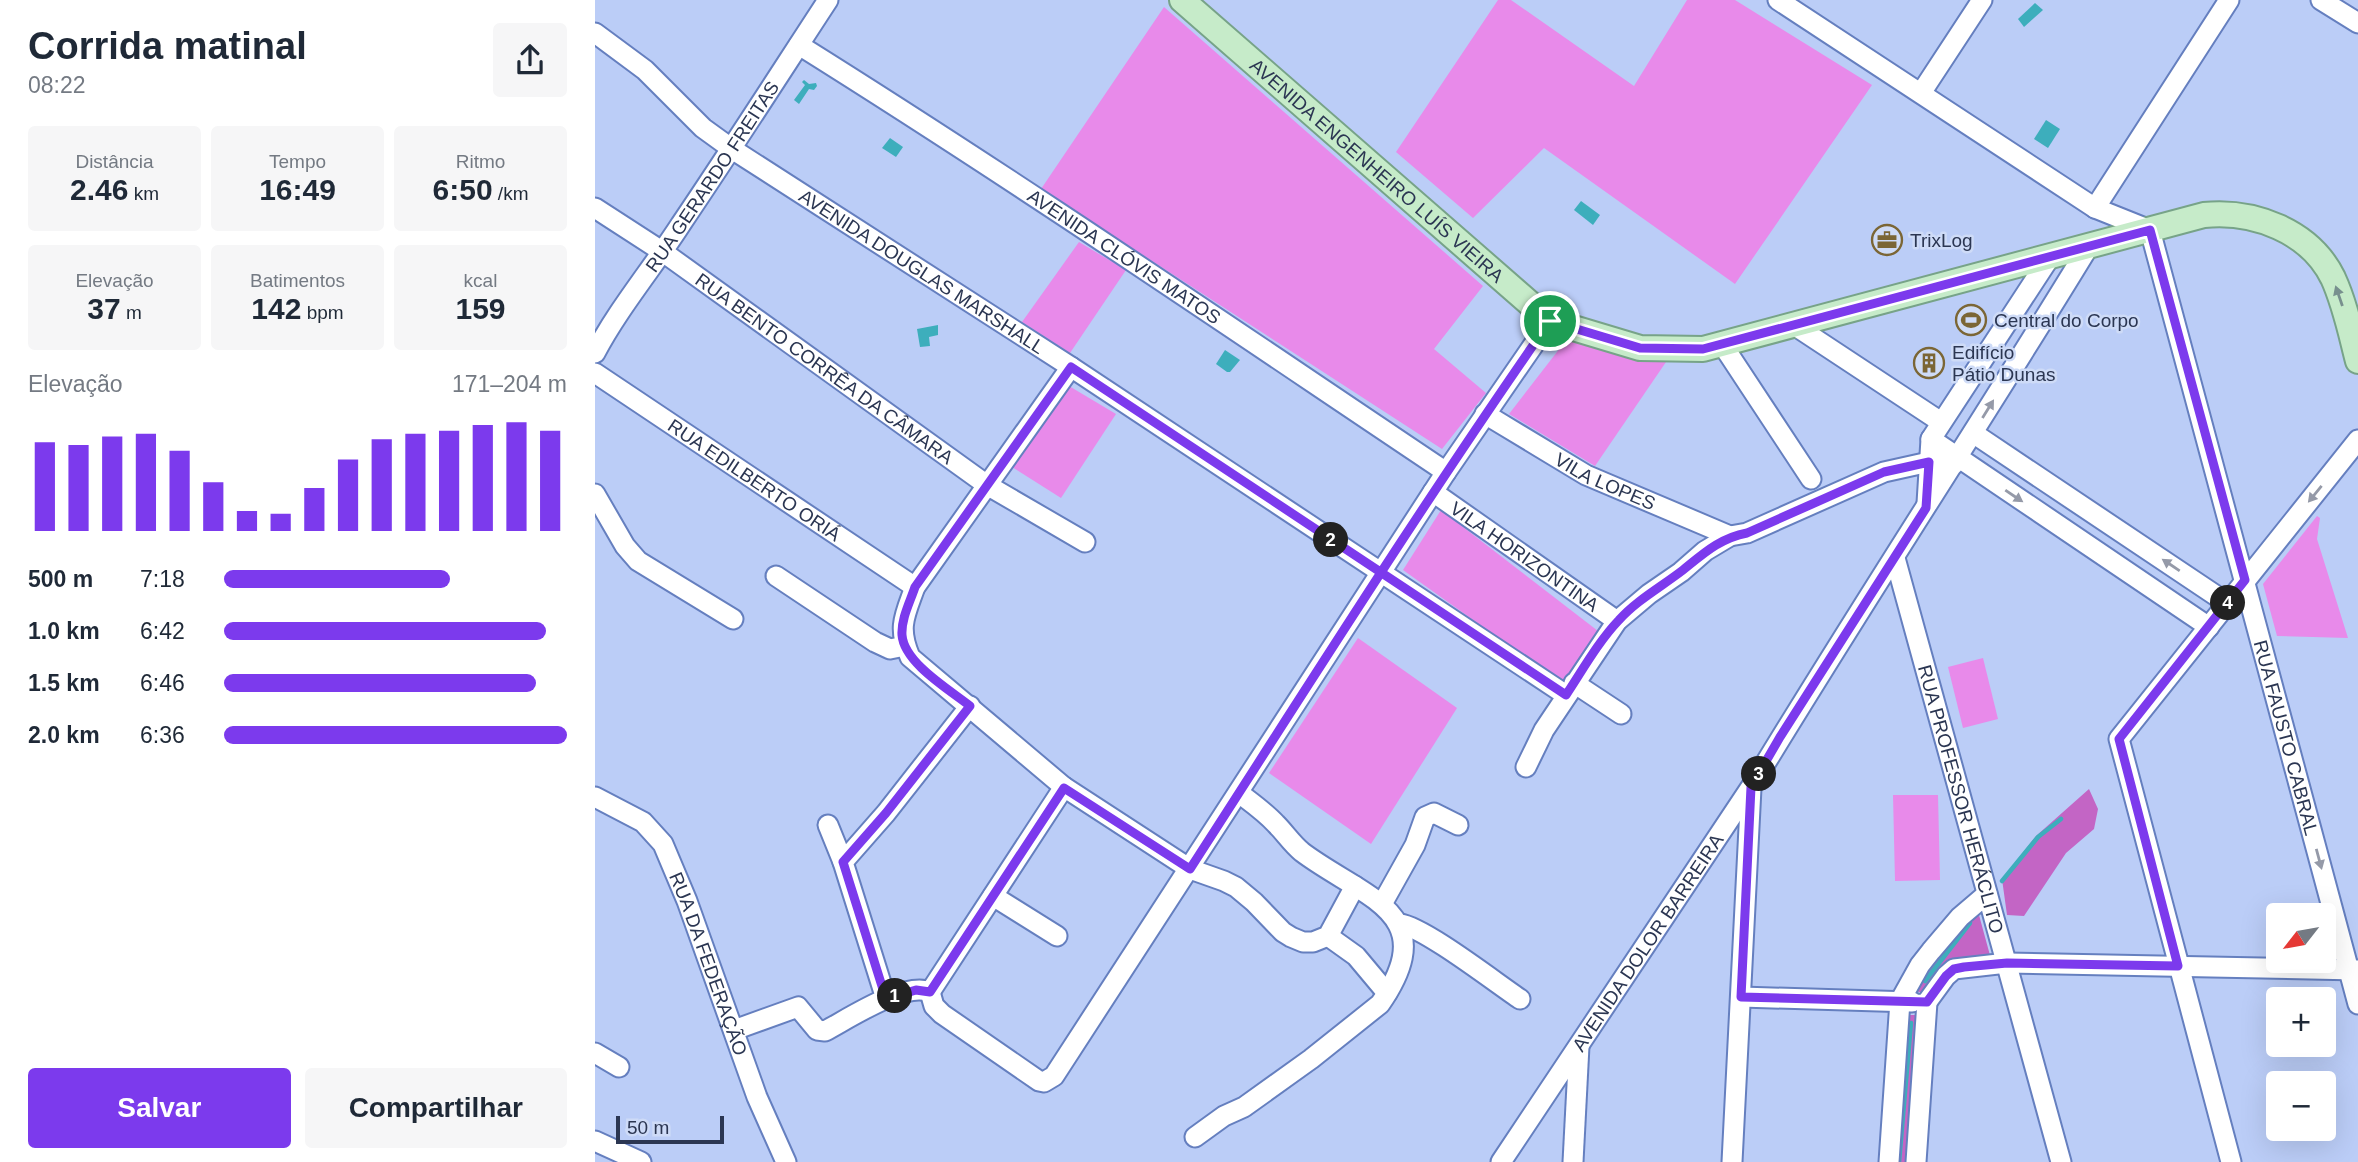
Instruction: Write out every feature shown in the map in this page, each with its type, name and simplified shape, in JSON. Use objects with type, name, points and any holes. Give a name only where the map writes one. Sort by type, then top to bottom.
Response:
[{"type":"main road","name":"AVENIDA ENGENHEIRO LUÍS VIEIRA","points":[[1182,0],[1550,321],[1640,348],[1703,349],[2204,215],[2229,213],[2270,223],[2295,236],[2320,260],[2332,276],[2341,298],[2358,361]]},
{"type":"street","points":[[1778,0],[2095,208],[2150,230]]},
{"type":"street","points":[[1921,93],[1982,0]]},
{"type":"street","points":[[2095,208],[2229,0]]},
{"type":"street","points":[[2321,0],[2358,23]]},
{"type":"street","name":"RUA GERARDO FREITAS","points":[[595,353],[732,149],[825,1]]},
{"type":"street","name":"AVENIDA DOUGLAS MARSHALL","points":[[595,33],[645,70],[703,128],[732,149],[1071,367],[1380,572],[1570,689],[1621,714]]},
{"type":"street","name":"AVENIDA CLÓVIS MATOS","points":[[799,46],[1045,204],[1446,472]]},
{"type":"street","name":"RUA BENTO CORRÊA DA CÂMARA","points":[[595,208],[663,252],[987,485],[1085,542]]},
{"type":"street","name":"RUA FAUSTO CABRAL","points":[[2150,230],[2353,970],[2358,1004]]},
{"type":"street","name":"AVENIDA DOLOR BARREIRA","points":[[1501,1162],[1751,787],[2089,246]]},
{"type":"street","name":"AVENIDA DOLOR BARREIRA","points":[[1926,508],[1929,462],[1936,430],[2049,257]]},
{"type":"street","points":[[1064,788],[930,992],[934,1006],[942,1014],[1044,1082],[1051,1079],[1058,1070],[1380,572],[1550,321]]},
{"type":"street","points":[[1794,325],[1936,430],[1956,461],[2209,627]]},
{"type":"street","points":[[1722,344],[1811,479]]},
{"type":"street","points":[[1071,367],[915,587],[903,624],[902,637],[910,657],[1064,788],[1190,869],[1236,887],[1290,937],[1303,942],[1313,942],[1328,936],[1355,886]]},
{"type":"street","name":"RUA EDILBERTO ORIÁ","points":[[595,373],[915,587]]},
{"type":"street","name":"VILA LOPES","points":[[1485,414],[1585,475],[1730,536]]},
{"type":"street","points":[[1973,433],[2227,603]]},
{"type":"street","points":[[2231,1162],[2120,737],[2358,440]]},
{"type":"street","points":[[1526,767],[1536,744],[1570,689],[1617,621],[1705,551],[1730,536],[1747,533],[1884,472],[1929,462],[1956,461]]},
{"type":"street","name":"VILA HORIZONTINA","points":[[1433,492],[1617,621]]},
{"type":"street","points":[[595,494],[625,546],[638,561],[733,620]]},
{"type":"street","points":[[595,515],[613,527]]},
{"type":"street","name":"RUA PROFESSOR HERÁCLITO","points":[[1895,558],[2061,1162]]},
{"type":"street","points":[[776,576],[875,642],[890,649],[905,646]]},
{"type":"street","points":[[843,862],[886,813],[970,706]]},
{"type":"street","points":[[1732,1162],[1751,787]]},
{"type":"street","points":[[1195,1138],[1299,1068],[1384,999],[1401,965],[1405,948],[1400,925],[1382,904],[1300,850],[1265,813],[1239,793]]},
{"type":"street","name":"RUA DA FEDERAÇÃO","points":[[595,797],[643,822],[663,844],[687,901],[757,1097],[786,1162]]},
{"type":"street","points":[[1382,904],[1415,845],[1425,817],[1434,813],[1458,825]]},
{"type":"street","points":[[828,825],[843,862],[886,999]]},
{"type":"street","points":[[1889,1162],[1900,1001],[1931,951],[1960,917],[1987,894]]},
{"type":"street","points":[[993,896],[1057,936]]},
{"type":"street","points":[[1400,925],[1411,927],[1441,945],[1520,999]]},
{"type":"street","points":[[1328,936],[1356,956],[1384,999]]},
{"type":"street","points":[[1916,1162],[1927,1002],[1954,969],[2007,963],[2353,970]]},
{"type":"street","points":[[734,1030],[799,1007],[817,1030],[825,1031],[886,999],[916,990],[930,992]]},
{"type":"street","points":[[1741,997],[1927,1002]]},
{"type":"street","points":[[1573,1162],[1579,1045]]},
{"type":"street","points":[[595,1053],[619,1067]]},
{"type":"street","points":[[595,1141],[641,1162]]},
{"type":"shaded area","points":[[1498,0],[1511,0],[1634,86],[1687,0],[1735,0],[1872,85],[1735,284],[1544,148],[1473,218],[1396,152]]},
{"type":"shaded area","points":[[2035,3],[2043,10],[2024,27],[2018,19]]},
{"type":"shaded area","points":[[1164,7],[1483,286],[1434,349],[1486,393],[1442,449],[1041,189]]},
{"type":"shaded area","points":[[804,80],[809,84],[816,83],[817,86],[814,90],[809,89],[799,104],[794,100],[805,85],[802,82]]},
{"type":"shaded area","points":[[2046,120],[2060,129],[2048,148],[2034,139]]},
{"type":"shaded area","points":[[890,138],[903,147],[896,157],[882,148]]},
{"type":"shaded area","points":[[1581,201],[1600,215],[1593,225],[1574,210]]},
{"type":"shaded area","points":[[1079,242],[1126,270],[1070,353],[1022,322]]},
{"type":"shaded area","points":[[938,325],[938,335],[929,337],[930,346],[920,347],[917,329]]},
{"type":"shaded area","points":[[1567,339],[1666,362],[1595,466],[1509,414]]},
{"type":"shaded area","points":[[1225,350],[1240,360],[1230,372],[1216,364]]},
{"type":"shaded area","points":[[1069,386],[1116,414],[1061,498],[1012,467]]},
{"type":"shaded area","points":[[1441,510],[1598,631],[1563,684],[1403,570]]},
{"type":"shaded area","points":[[2317,516],[2320,518],[2317,539],[2348,638],[2277,636],[2263,584]]},
{"type":"shaded area","points":[[1358,638],[1457,708],[1371,844],[1269,773]]},
{"type":"shaded area","points":[[1983,658],[1998,719],[1963,728],[1948,667]]},
{"type":"shaded area","points":[[2089,789],[2098,809],[2094,829],[2066,853],[2024,916],[2007,915],[2002,879],[2036,836]]},
{"type":"shaded area","points":[[1893,795],[1938,795],[1940,880],[1895,881]]},
{"type":"shaded area","points":[[1976,904],[1991,959],[1945,971],[1934,995],[1910,990]]},
{"type":"shaded area","points":[[1907,1015],[1920,1015],[1909,1162],[1897,1162]]},
{"type":"waterway","points":[[2002,881],[2038,837],[2061,819]]},
{"type":"waterway","points":[[1925,981],[1970,923]]},
{"type":"waterway","points":[[1899,1162],[1911,1023]]},
{"type":"place","name":"TrixLog","points":[[1887,240]]},
{"type":"place","name":"Central do Corpo","points":[[1971,320]]},
{"type":"place","name":"Edifício Pátio Dunas","points":[[1929,363]]},
{"type":"route","points":[[1550,321],[1380,572],[1190,869],[1064,788],[930,992],[903,992],[886,999],[843,862],[886,813],[970,706],[910,657],[902,637],[903,624],[915,587],[1071,367],[1380,572],[1566,695],[1617,621],[1705,551],[1730,536],[1747,533],[1884,472],[1929,462],[1926,508],[1751,787],[1741,997],[1927,1002],[1946,976],[1954,969],[1964,967],[2007,963],[2178,966],[2119,739],[2245,580],[2150,230],[1703,349],[1640,348],[1550,321]]}]
